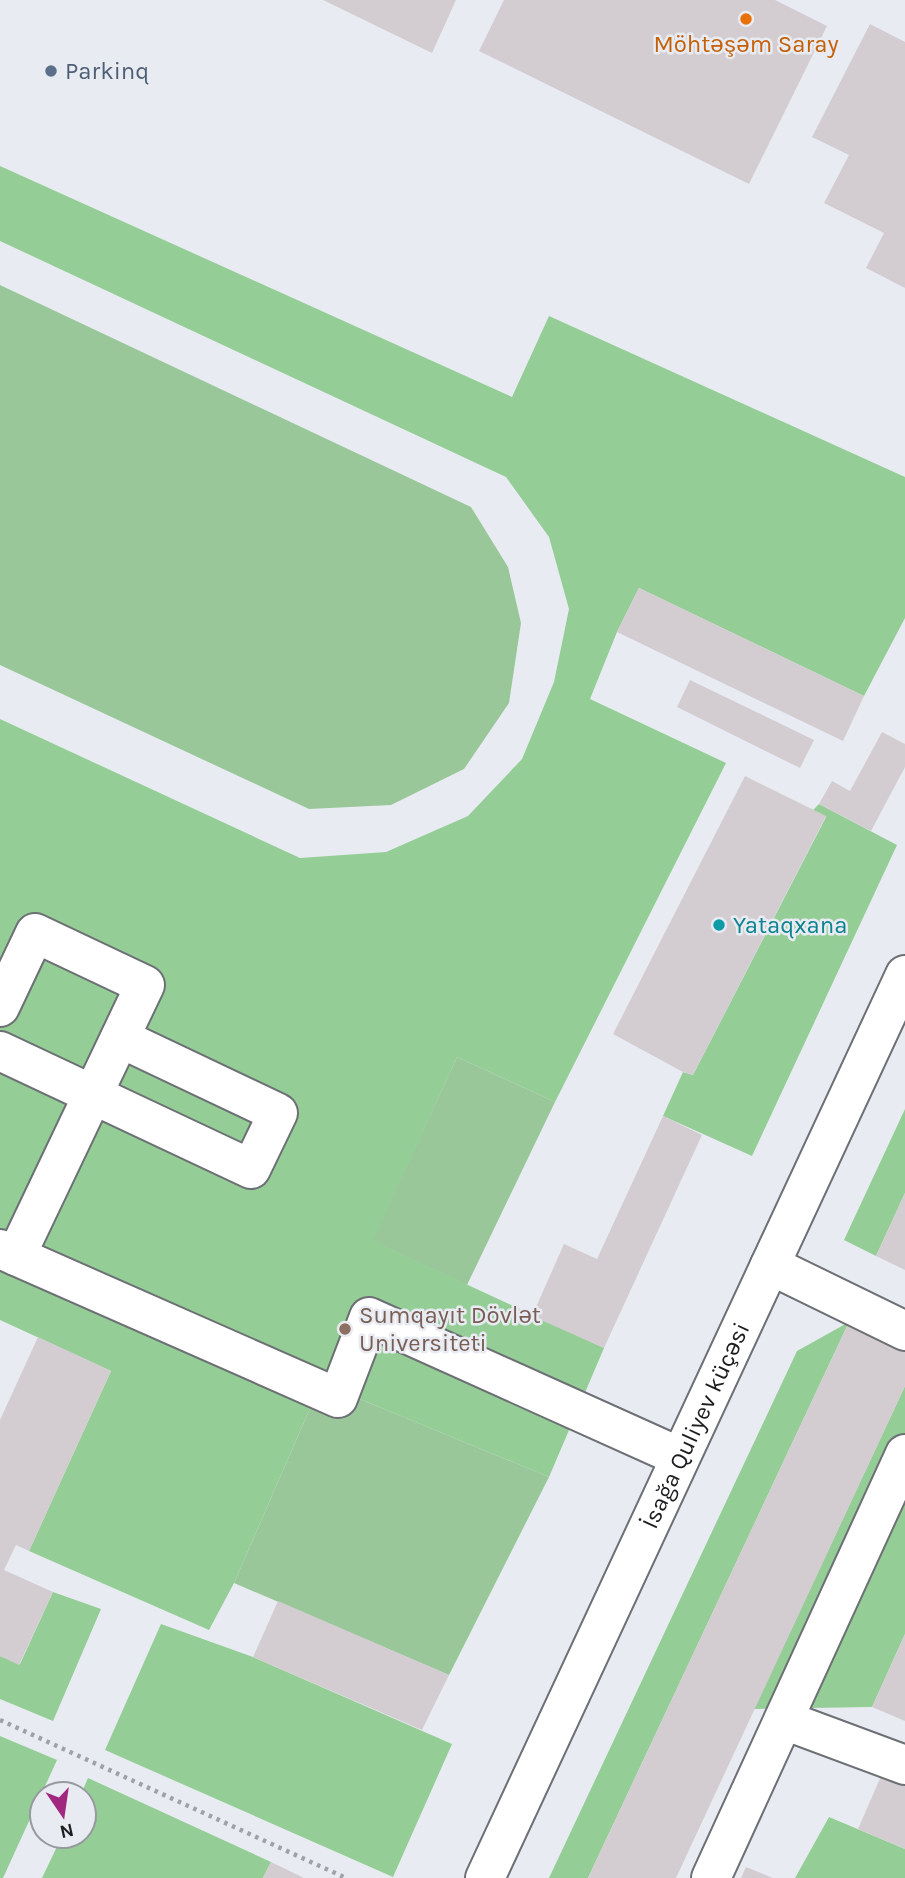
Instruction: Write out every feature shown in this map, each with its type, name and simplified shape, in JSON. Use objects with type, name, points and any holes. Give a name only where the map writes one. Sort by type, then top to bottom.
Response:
[{"type":"street","points":[[0,1007],[36,933],[145,985],[93,1095],[8,1253],[338,1398],[369,1317],[680,1457]]},
{"type":"street","name":"İsağa Quliyev küçəsi","points":[[485,1878],[905,975]]},
{"type":"street","points":[[0,1051],[251,1169],[278,1113],[120,1038]]},
{"type":"street","points":[[770,1265],[905,1331]]},
{"type":"street","points":[[711,1878],[905,1454]]},
{"type":"street","points":[[784,1720],[905,1765]]},
{"type":"path","points":[[0,1720],[346,1878]]},
{"type":"green space","points":[[0,166],[512,397],[549,316],[905,477],[905,618],[864,696],[639,588],[617,632],[590,699],[726,763],[555,1102],[457,1057],[373,1241],[604,1348],[549,1477],[321,1383],[234,1583],[209,1630],[29,1551],[111,1371],[0,1320],[0,719],[300,858],[386,852],[468,816],[522,759],[554,682],[569,609],[549,537],[506,477],[0,241]]},
{"type":"green space","points":[[0,285],[471,507],[508,567],[521,623],[509,703],[464,769],[391,805],[309,809],[0,665]]},
{"type":"green space","points":[[819,804],[897,845],[752,1156],[663,1116],[683,1072],[693,1075],[826,817],[813,810]]},
{"type":"green space","points":[[457,1057],[555,1102],[467,1285],[372,1241]]},
{"type":"green space","points":[[905,1109],[905,1193],[876,1256],[844,1240]]},
{"type":"green space","points":[[849,1322],[588,1878],[549,1878],[797,1351]]},
{"type":"green space","points":[[321,1383],[549,1477],[449,1675],[234,1583]]},
{"type":"green space","points":[[905,1386],[905,1634],[872,1707],[754,1709]]},
{"type":"green space","points":[[53,1592],[101,1609],[53,1721],[0,1699],[0,1656],[20,1664]]},
{"type":"green space","points":[[161,1624],[253,1657],[452,1744],[393,1877],[105,1750]]},
{"type":"green space","points":[[0,1736],[57,1760],[48,1780],[28,1780],[28,1823],[3,1878],[0,1878]]},
{"type":"green space","points":[[98,1783],[271,1862],[263,1878],[42,1878],[55,1850],[98,1850]]},
{"type":"green space","points":[[829,1817],[905,1849],[905,1878],[795,1878]]},
{"type":"building","points":[[323,0],[456,0],[432,53]]},
{"type":"building","points":[[504,0],[775,0],[827,26],[749,184],[479,51]]},
{"type":"building","points":[[870,24],[905,42],[905,288],[866,268],[884,233],[824,203],[849,155],[812,137]]},
{"type":"building","points":[[639,588],[864,696],[843,741],[617,632]]},
{"type":"building","points":[[690,680],[814,740],[800,768],[677,707]]},
{"type":"building","points":[[882,732],[905,744],[905,767],[871,831],[819,804],[832,781],[850,791]]},
{"type":"building","name":"Yataqxana","points":[[745,776],[826,816],[693,1075],[613,1034]]},
{"type":"building","points":[[663,1116],[702,1135],[604,1348],[532,1316],[564,1244],[597,1259]]},
{"type":"building","points":[[905,1193],[905,1270],[876,1256]]},
{"type":"building","points":[[849,1322],[905,1348],[905,1386],[676,1878],[588,1878]]},
{"type":"building","points":[[38,1337],[111,1371],[29,1551],[16,1545],[4,1570],[53,1592],[19,1665],[0,1656],[0,1420]]},
{"type":"building","points":[[278,1601],[449,1675],[422,1730],[253,1657]]},
{"type":"building","points":[[905,1634],[905,1721],[872,1707]]},
{"type":"building","points":[[885,1767],[905,1776],[905,1849],[858,1829]]},
{"type":"building","points":[[271,1862],[304,1878],[263,1878]]},
{"type":"building","points":[[746,1867],[773,1878],[741,1878]]},
{"type":"place","name":"Möhtəşəm Saray","points":[[746,19]]},
{"type":"place","name":"Parkinq","points":[[51,71]]},
{"type":"place","name":"Yataqxana","points":[[719,925]]},
{"type":"place","name":"Sumqayıt Dövlət Universiteti","points":[[345,1329]]}]
